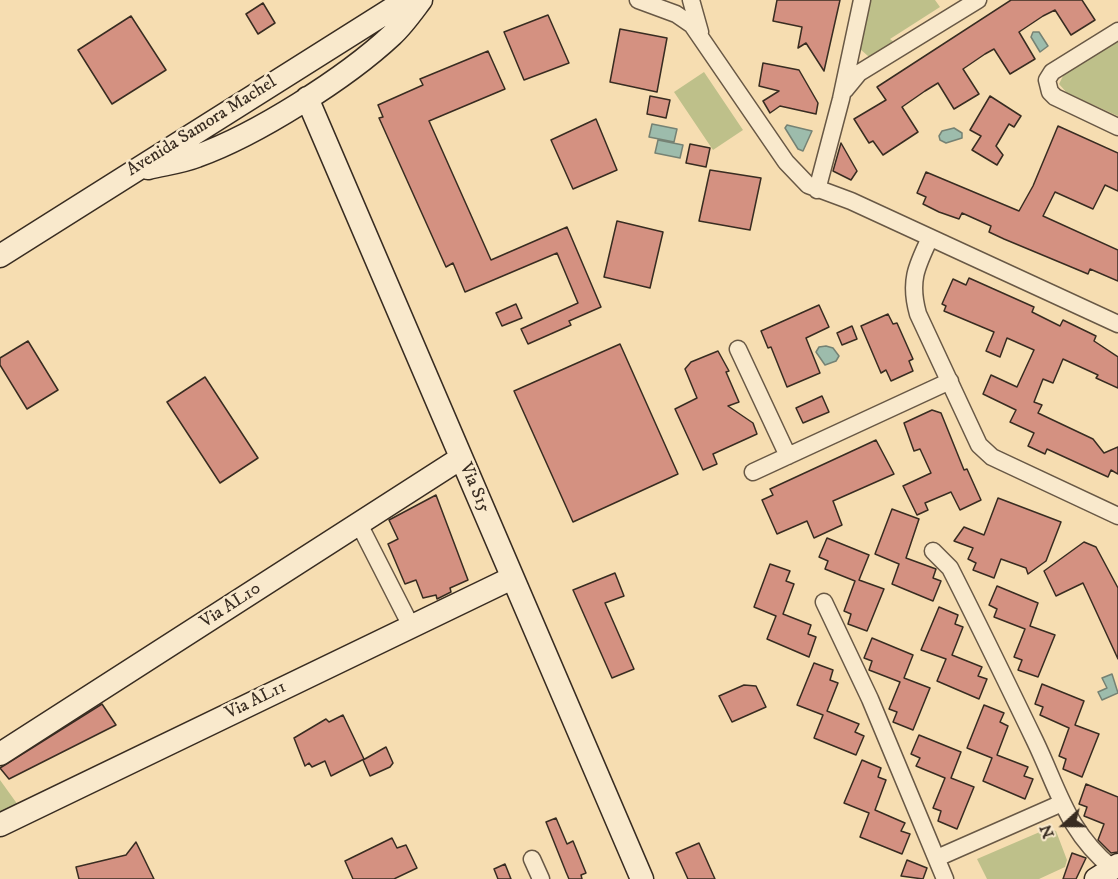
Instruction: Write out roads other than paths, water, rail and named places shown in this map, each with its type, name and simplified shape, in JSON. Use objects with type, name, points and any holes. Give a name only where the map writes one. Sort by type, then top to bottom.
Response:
[{"type":"street","name":"Avenida Samora Machel","points":[[0,256],[406,0]]},
{"type":"street","points":[[129,173],[197,156],[235,139],[307,98],[350,69],[393,34],[421,0]]},
{"type":"street","points":[[638,0],[684,19],[702,36],[786,162],[807,185],[851,201],[1118,324]]},
{"type":"street","points":[[691,0],[702,36]]},
{"type":"street","points":[[817,190],[841,99],[862,0]]},
{"type":"street","points":[[841,99],[853,78],[978,0]]},
{"type":"street","points":[[1118,30],[1052,72],[1047,80],[1050,92],[1062,102],[1118,127]]},
{"type":"street","points":[[852,46],[859,60],[874,64]]},
{"type":"street","name":"Via S15","points":[[307,98],[642,879]]},
{"type":"street","points":[[930,238],[914,274],[913,294],[918,314],[979,445],[986,452],[1116,519]]},
{"type":"street","points":[[738,349],[788,456]]},
{"type":"street","points":[[753,472],[950,381]]},
{"type":"street","name":"Via AL10","points":[[0,754],[461,458]]},
{"type":"street","points":[[359,524],[411,626]]},
{"type":"street","points":[[933,551],[950,568],[1077,832],[1108,871]]},
{"type":"street","name":"Via AL11","points":[[0,825],[513,578]]},
{"type":"street","points":[[824,602],[870,699],[945,879]]},
{"type":"street","points":[[937,858],[1062,803]]},
{"type":"street","points":[[532,859],[541,879]]}]
